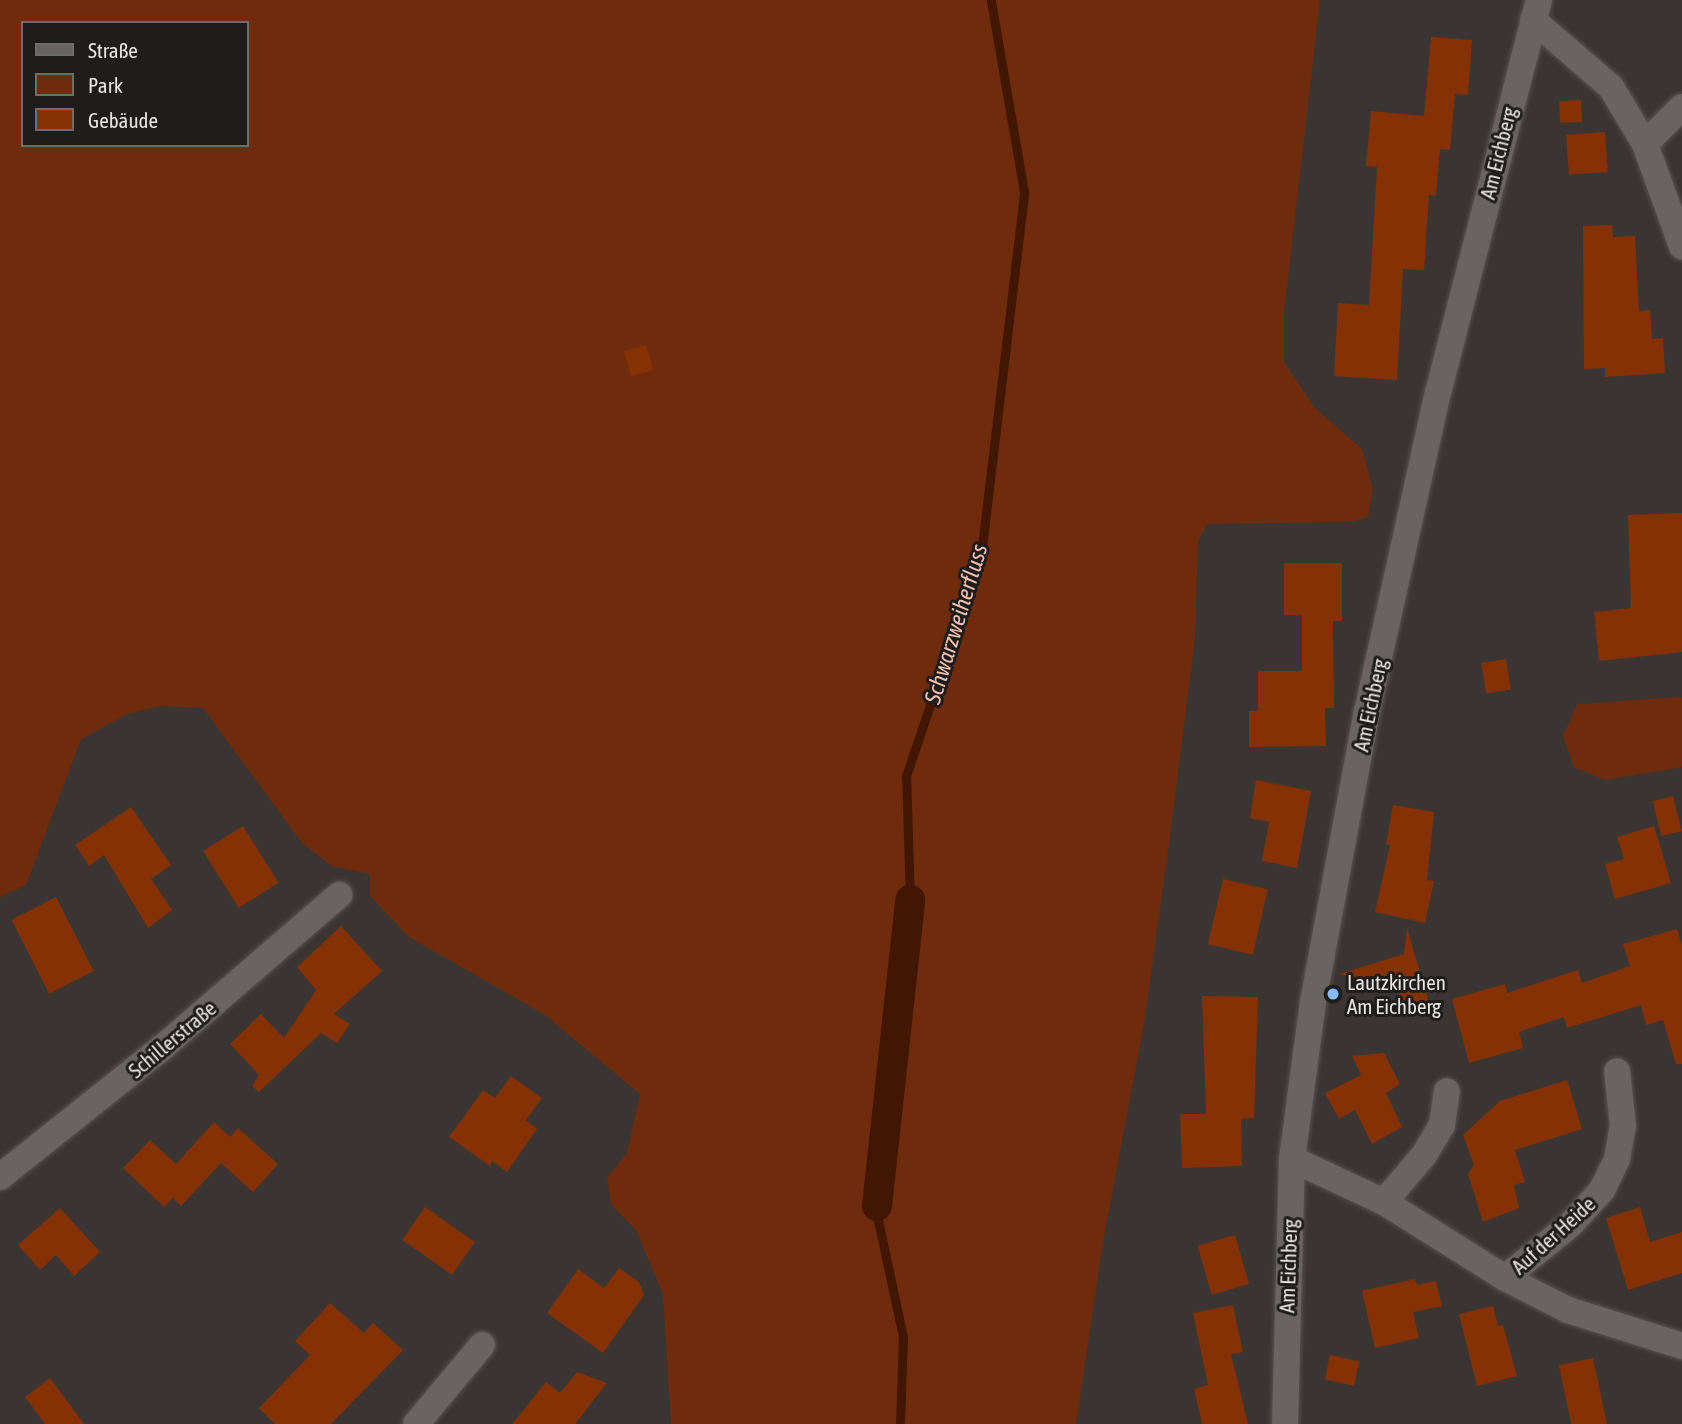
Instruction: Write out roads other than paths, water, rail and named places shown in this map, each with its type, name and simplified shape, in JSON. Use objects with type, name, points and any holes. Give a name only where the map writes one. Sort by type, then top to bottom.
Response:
[{"type":"street","points":[[1536,10],[1611,87],[1645,144],[1682,246]]},
{"type":"street","name":"Am Eichberg","points":[[1285,1424],[1292,1159],[1313,1002],[1367,712],[1438,393],[1536,10]]},
{"type":"street","points":[[1645,144],[1682,107]]},
{"type":"street","name":"Schillerstraße","points":[[0,1177],[163,1047],[339,895]]},
{"type":"street","name":"Auf der Heide","points":[[1505,1278],[1571,1224],[1602,1190],[1617,1159],[1623,1126],[1617,1071]]},
{"type":"street","points":[[1384,1202],[1423,1155],[1442,1125],[1447,1091]]},
{"type":"street","name":"Auf der Heide","points":[[1292,1159],[1384,1202],[1505,1278],[1568,1310],[1676,1337]]},
{"type":"street","points":[[416,1424],[482,1345]]},
{"type":"waterway","name":"Schwarzweiherfluss","points":[[910,900],[906,776],[981,555],[1024,192],[991,0]]},
{"type":"waterway","name":"Schwarzweiherfluss","points":[[877,1206],[910,900]]},
{"type":"waterway","name":"Schwarzweiherfluss","points":[[876,1211],[903,1337],[900,1424]]},
{"type":"place","name":"Lautzkirchen Am Eichberg","points":[[1333,994]]}]
